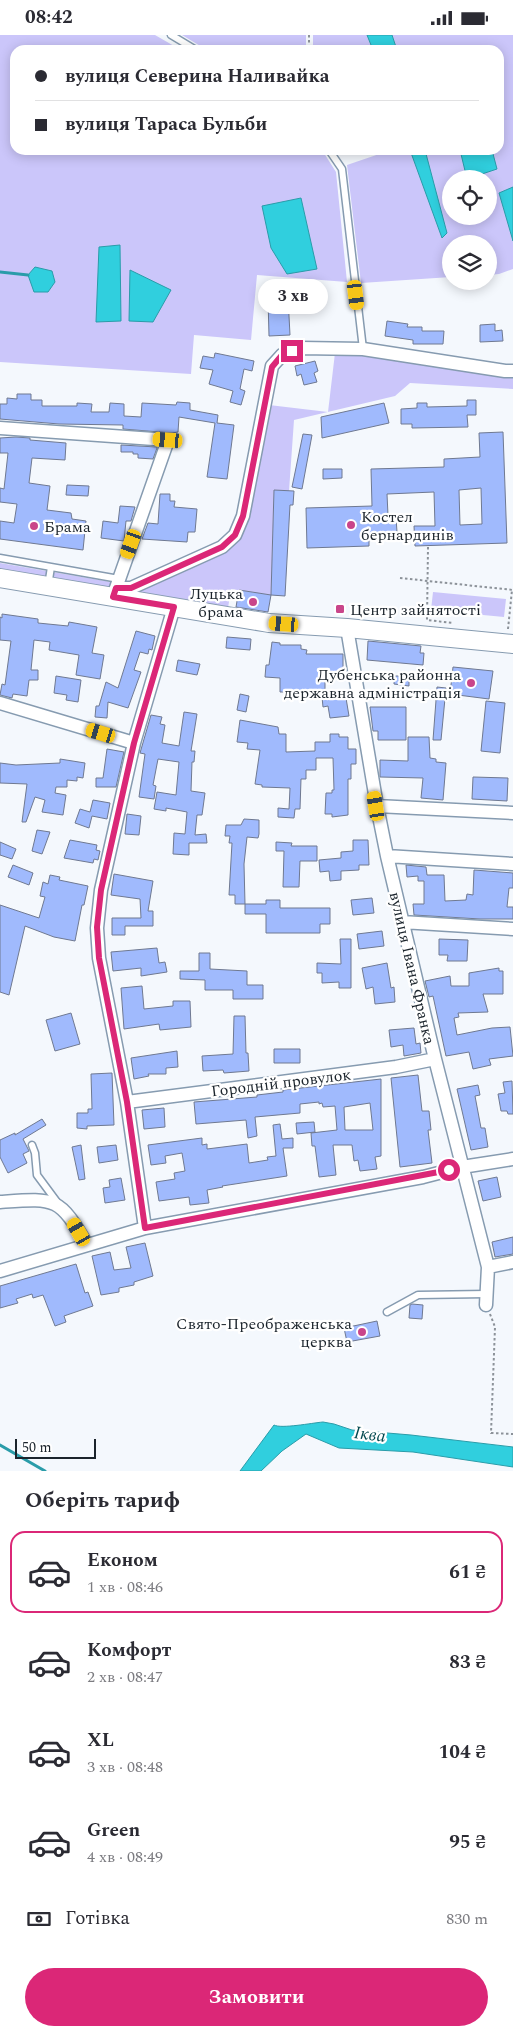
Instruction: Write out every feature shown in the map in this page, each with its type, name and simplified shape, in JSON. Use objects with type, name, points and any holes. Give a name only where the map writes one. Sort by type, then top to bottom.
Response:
[{"type":"main road","points":[[0,578],[48,586],[116,588],[174,607],[269,623],[511,636]]},
{"type":"street","points":[[0,428],[168,440],[116,588],[131,588],[222,547],[235,535],[243,516],[272,367],[282,355],[301,348],[363,349],[513,371]]},
{"type":"street","points":[[145,1228],[127,1102],[99,958],[97,927],[101,890],[134,743],[174,607]]},
{"type":"street","name":"вулиця Івана Франка","points":[[347,628],[376,806],[387,856],[435,1059],[488,1267],[486,1300]]},
{"type":"street","points":[[0,703],[134,743]]},
{"type":"street","points":[[376,806],[513,813]]},
{"type":"street","points":[[387,856],[513,864]]},
{"type":"street","points":[[402,921],[513,929]]},
{"type":"street","name":"Городній провулок","points":[[127,1102],[396,1067],[435,1059]]},
{"type":"street","points":[[0,1271],[145,1228],[423,1177],[462,1167],[513,1159]]},
{"type":"street","points":[[0,1202],[41,1200],[60,1206],[72,1219],[87,1245]]},
{"type":"street","points":[[488,1267],[513,1262]]},
{"type":"lane","points":[[171,35],[188,45]]},
{"type":"lane","points":[[332,155],[342,169],[363,349]]},
{"type":"lane","points":[[0,559],[51,567],[116,588]]},
{"type":"lane","points":[[48,586],[51,567]]},
{"type":"lane","points":[[32,1145],[35,1153],[37,1175],[60,1206]]},
{"type":"lane","points":[[387,1312],[418,1295],[486,1300]]},
{"type":"path","points":[[427,620],[428,547]]},
{"type":"path","points":[[400,579],[513,590],[511,636]]},
{"type":"path","points":[[486,1300],[495,1327],[491,1433],[513,1434]]},
{"type":"shaded area","points":[[0,35],[155,35],[172,45],[10,45],[10,155],[325,155],[336,172],[347,282],[257,275],[251,340],[194,335],[191,374],[0,362]]},
{"type":"shaded area","points":[[182,35],[306,35],[306,45],[199,45]]},
{"type":"shaded area","points":[[313,35],[513,35],[513,269],[497,274],[497,235],[442,235],[442,278],[361,283],[347,165],[376,155],[504,155],[504,45],[313,45]]},
{"type":"shaded area","points":[[335,353],[362,353],[513,376],[513,389],[410,383],[395,396],[328,412]]},
{"type":"shaded area","points":[[269,405],[328,412],[294,420],[289,491],[274,491],[271,595],[231,589],[228,608],[134,592],[239,537]]},
{"type":"shaded area","points":[[0,563],[111,582],[110,588],[0,570]]},
{"type":"shaded area","points":[[433,592],[506,599],[504,617],[431,610]]},
{"type":"water","points":[[367,35],[392,35],[395,45],[371,45]]},
{"type":"water","points":[[412,155],[426,155],[442,214],[442,225],[445,225],[447,233],[442,235],[442,238]]},
{"type":"water","points":[[461,155],[493,155],[497,169],[465,170]]},
{"type":"water","points":[[513,187],[513,241],[499,193]]},
{"type":"water","points":[[301,198],[317,269],[287,274],[271,248],[262,206]]},
{"type":"water","points":[[120,245],[121,321],[96,322],[99,247]]},
{"type":"water","points":[[35,267],[52,271],[55,282],[48,292],[34,292],[28,275]]},
{"type":"water","points":[[130,270],[171,290],[153,322],[129,321]]},
{"type":"water","name":"Іква","points":[[323,1422],[352,1430],[513,1447],[513,1467],[413,1452],[339,1448],[306,1434],[282,1451],[261,1471],[240,1471],[274,1425],[290,1426]]},
{"type":"building","points":[[289,288],[291,296],[288,297],[290,335],[269,336],[268,298],[276,296],[275,291]]},
{"type":"building","points":[[387,321],[408,324],[407,327],[422,327],[422,331],[444,331],[443,344],[413,344],[413,340],[385,336]]},
{"type":"building","points":[[495,324],[495,331],[502,330],[503,341],[480,342],[480,325]]},
{"type":"building","points":[[215,353],[254,361],[252,371],[244,369],[240,389],[245,391],[241,405],[230,402],[233,391],[209,384],[213,370],[200,368],[203,356],[214,358]]},
{"type":"building","points":[[315,361],[318,371],[314,373],[317,382],[304,385],[301,374],[297,376],[295,366]]},
{"type":"building","points":[[17,394],[31,394],[31,400],[42,400],[42,406],[77,406],[77,403],[92,404],[91,412],[109,412],[110,403],[124,404],[124,416],[141,417],[142,403],[176,405],[177,402],[190,403],[190,410],[218,415],[217,423],[234,425],[227,479],[207,477],[215,423],[179,417],[178,432],[172,433],[123,429],[123,425],[59,424],[0,419],[0,404],[7,404],[7,398],[17,399]]},
{"type":"building","points":[[467,400],[476,400],[476,415],[467,415],[468,427],[412,428],[412,424],[401,424],[401,409],[417,408],[417,403],[427,403],[427,407],[467,406]]},
{"type":"building","points":[[384,403],[389,423],[322,438],[321,417]]},
{"type":"building","points":[[503,432],[507,543],[415,546],[414,526],[435,526],[434,492],[387,494],[388,515],[396,518],[397,532],[390,537],[369,538],[369,546],[307,548],[306,508],[372,506],[371,469],[444,467],[444,459],[480,457],[479,433]],"holes":[[[481,488],[482,524],[460,525],[459,490]]]},
{"type":"building","points":[[303,434],[312,435],[302,489],[292,487]]},
{"type":"building","points":[[16,437],[66,443],[65,460],[32,458],[29,483],[50,486],[47,510],[71,513],[72,519],[86,521],[83,550],[0,539],[0,521],[14,523],[17,504],[0,502],[0,488],[4,489],[8,453],[0,453],[0,438]]},
{"type":"building","points":[[121,445],[157,448],[153,459],[138,458],[138,454],[133,454],[133,452],[121,452]]},
{"type":"building","points":[[323,469],[342,469],[342,478],[323,479]]},
{"type":"building","points":[[67,485],[89,486],[88,496],[66,495]]},
{"type":"building","points":[[274,490],[294,491],[293,505],[290,505],[285,596],[271,595]]},
{"type":"building","points":[[160,494],[170,494],[170,501],[175,501],[174,507],[197,509],[195,532],[188,532],[187,542],[142,539],[148,523],[158,524]]},
{"type":"building","points":[[120,506],[135,507],[131,521],[126,521],[124,541],[101,538],[103,521],[118,523]]},
{"type":"building","name":"Луцька брама","points":[[239,590],[271,595],[268,612],[236,607]]},
{"type":"building","points":[[2,614],[38,619],[38,623],[68,626],[69,622],[97,627],[92,653],[104,655],[100,679],[76,675],[79,655],[49,650],[50,642],[34,640],[31,670],[38,670],[38,680],[29,680],[27,696],[13,694],[12,698],[0,695],[2,684],[5,685],[11,641],[0,640],[0,617],[2,618]]},
{"type":"building","points":[[136,631],[155,636],[152,650],[149,649],[148,654],[140,652],[134,670],[141,672],[128,708],[108,702],[107,718],[95,717],[96,706],[99,706],[106,682],[118,688]]},
{"type":"building","points":[[227,637],[251,639],[250,650],[226,648]]},
{"type":"building","points":[[368,641],[421,646],[420,653],[424,653],[423,665],[367,660]]},
{"type":"building","points":[[272,642],[280,643],[280,645],[301,645],[301,649],[307,650],[306,654],[343,654],[343,670],[339,670],[339,674],[325,674],[325,695],[345,692],[349,716],[330,718],[328,706],[323,707],[322,697],[295,697],[295,692],[280,692],[280,678],[265,677],[266,665],[269,665]]},
{"type":"building","points":[[178,660],[200,664],[197,675],[176,671]]},
{"type":"building","name":"Дубенська районна державна адміністрація","points":[[453,667],[493,671],[489,699],[450,694]]},
{"type":"building","points":[[56,676],[81,680],[78,702],[66,700],[67,695],[54,693]]},
{"type":"building","points":[[394,676],[409,676],[409,686],[394,684]]},
{"type":"building","points":[[437,687],[446,688],[441,740],[433,740]]},
{"type":"building","points":[[240,694],[249,696],[246,712],[237,710]]},
{"type":"building","points":[[486,701],[505,703],[500,753],[481,751]]},
{"type":"building","points":[[370,707],[406,707],[406,740],[378,740],[378,731],[373,731]]},
{"type":"building","points":[[184,712],[197,714],[191,751],[195,751],[194,762],[192,762],[191,791],[205,793],[202,815],[197,815],[195,835],[206,834],[207,843],[189,843],[189,855],[173,854],[174,833],[185,834],[187,812],[166,808],[166,811],[154,809],[157,792],[176,795],[179,762],[158,759],[153,785],[156,786],[154,799],[139,797],[145,754],[140,753],[151,715],[162,717],[160,724],[165,725],[162,743],[179,746]]},
{"type":"building","points":[[240,720],[278,727],[279,734],[286,734],[286,752],[315,751],[315,742],[330,742],[330,734],[348,737],[348,749],[356,749],[356,764],[351,764],[351,779],[348,779],[348,815],[332,817],[332,814],[325,814],[326,793],[332,793],[332,790],[334,790],[333,758],[316,758],[316,770],[306,770],[306,779],[301,779],[300,809],[295,809],[294,818],[278,817],[278,808],[289,809],[290,788],[262,787],[262,785],[255,784],[260,750],[247,749],[248,743],[237,742]]},
{"type":"building","points":[[408,737],[429,737],[430,758],[436,759],[436,762],[446,763],[443,800],[421,798],[423,778],[380,777],[380,760],[408,761]]},
{"type":"building","points":[[107,749],[124,752],[116,787],[96,787],[96,778],[103,778]]},
{"type":"building","points":[[60,759],[85,763],[83,778],[77,777],[77,781],[67,780],[67,787],[56,787],[55,793],[66,795],[63,815],[42,812],[45,800],[35,797],[26,822],[22,822],[27,784],[0,783],[0,763],[16,765],[60,763]]},
{"type":"building","points":[[473,777],[508,778],[507,801],[472,799]]},
{"type":"building","points":[[93,800],[110,803],[107,819],[92,816],[89,828],[75,823],[80,809],[90,812]]},
{"type":"building","points":[[127,814],[141,816],[139,835],[125,834]]},
{"type":"building","points":[[244,819],[259,820],[259,834],[258,838],[247,837],[244,864],[245,904],[235,904],[235,895],[229,895],[232,843],[229,843],[230,836],[225,836],[226,825],[241,825]]},
{"type":"building","points":[[37,830],[50,832],[42,854],[32,851]]},
{"type":"building","points":[[70,840],[97,845],[96,850],[100,851],[98,860],[94,859],[93,863],[64,858]]},
{"type":"building","points":[[353,840],[368,840],[369,865],[359,865],[359,870],[341,871],[341,880],[330,881],[329,871],[320,872],[319,860],[341,858],[341,852],[353,851]]},
{"type":"building","points":[[0,842],[16,849],[12,859],[0,855]]},
{"type":"building","points":[[276,842],[292,843],[291,846],[317,846],[317,861],[300,861],[299,887],[283,887],[284,851],[276,851]]},
{"type":"building","points":[[13,865],[33,873],[29,885],[8,877]]},
{"type":"building","points":[[406,865],[426,867],[427,875],[444,875],[445,901],[466,900],[467,894],[473,895],[474,870],[513,873],[513,888],[509,888],[507,907],[513,907],[513,919],[414,915],[413,904],[424,904],[424,881],[418,881],[418,876],[407,877]]},
{"type":"building","points":[[114,874],[153,881],[148,911],[153,911],[153,926],[125,926],[125,935],[112,935],[112,918],[141,918],[140,899],[111,895]]},
{"type":"building","points":[[50,875],[60,877],[59,880],[88,886],[75,941],[54,937],[25,926],[9,995],[0,992],[0,905],[39,918],[45,897],[40,896],[43,882],[48,884]]},
{"type":"building","points":[[372,898],[374,913],[353,915],[351,900]]},
{"type":"building","points":[[266,900],[280,900],[280,908],[330,908],[330,924],[320,924],[320,933],[266,933],[266,914],[245,914],[245,904],[266,904]]},
{"type":"building","points":[[382,931],[384,946],[359,949],[357,934]]},
{"type":"building","points":[[340,939],[351,939],[351,988],[339,988],[339,982],[322,983],[322,973],[317,973],[317,963],[341,964]]},
{"type":"building","points":[[439,939],[468,940],[467,961],[447,961],[448,955],[439,955]]},
{"type":"building","points":[[157,948],[159,963],[165,962],[167,972],[141,976],[141,968],[113,971],[111,952]]},
{"type":"building","points":[[199,953],[210,953],[210,969],[247,971],[247,985],[263,985],[263,999],[233,999],[233,990],[205,990],[205,980],[180,979],[180,971],[199,971]]},
{"type":"building","points":[[387,963],[391,988],[394,987],[395,1002],[375,1004],[373,987],[366,989],[362,968]]},
{"type":"building","points":[[499,968],[499,971],[503,971],[503,994],[483,994],[488,1012],[458,1013],[459,1017],[454,1018],[457,1035],[492,1028],[510,1027],[513,1056],[489,1059],[491,1065],[473,1069],[469,1052],[446,1056],[433,996],[429,997],[425,981],[450,976],[451,986],[469,986],[469,973]]},
{"type":"building","points":[[142,986],[144,1009],[173,1006],[173,1001],[190,1001],[191,1027],[160,1030],[159,1024],[124,1029],[121,988]]},
{"type":"building","points":[[71,1013],[80,1044],[55,1051],[46,1020]]},
{"type":"building","points":[[234,1016],[245,1016],[246,1053],[248,1053],[249,1071],[224,1073],[223,1070],[203,1071],[202,1056],[233,1054]]},
{"type":"building","points":[[414,1028],[416,1044],[420,1043],[421,1053],[404,1056],[403,1045],[391,1047],[389,1030]]},
{"type":"building","points":[[274,1049],[300,1049],[300,1063],[274,1063]]},
{"type":"building","points":[[177,1051],[178,1067],[166,1068],[166,1074],[148,1074],[149,1076],[134,1079],[131,1058]]},
{"type":"building","points":[[112,1073],[114,1125],[87,1126],[87,1129],[77,1128],[77,1113],[88,1113],[88,1109],[92,1109],[91,1074]]},
{"type":"building","points":[[418,1075],[422,1111],[429,1111],[431,1130],[428,1130],[432,1163],[400,1167],[391,1078]]},
{"type":"building","points":[[381,1079],[381,1156],[375,1157],[377,1169],[360,1171],[358,1160],[354,1161],[352,1145],[333,1145],[336,1175],[319,1177],[315,1146],[312,1146],[311,1133],[337,1130],[335,1106],[323,1107],[322,1103],[319,1104],[319,1102],[300,1104],[300,1113],[255,1117],[257,1136],[248,1138],[246,1120],[196,1124],[194,1102],[257,1097],[257,1095],[283,1092],[283,1090]],"holes":[[[370,1103],[373,1130],[345,1130],[344,1107]]]},
{"type":"building","points":[[512,1081],[513,1114],[508,1114],[507,1111],[501,1111],[498,1094],[505,1093],[503,1082]]},
{"type":"building","points":[[478,1085],[480,1095],[475,1096],[481,1128],[485,1128],[488,1147],[471,1150],[457,1089]]},
{"type":"building","points":[[164,1108],[165,1127],[144,1129],[142,1110]]},
{"type":"building","points":[[42,1119],[46,1125],[23,1139],[29,1151],[23,1154],[27,1163],[8,1173],[0,1157],[0,1140],[15,1133],[15,1135]]},
{"type":"building","points":[[314,1122],[315,1132],[297,1134],[296,1123]]},
{"type":"building","points":[[280,1124],[282,1139],[293,1138],[293,1148],[283,1148],[287,1176],[207,1190],[209,1203],[190,1205],[189,1197],[159,1201],[156,1182],[175,1179],[174,1173],[185,1171],[182,1153],[165,1156],[166,1163],[151,1165],[148,1145],[202,1138],[202,1145],[207,1144],[207,1149],[247,1144],[249,1163],[268,1160],[267,1157],[276,1156],[273,1125]]},
{"type":"building","points":[[81,1145],[85,1179],[79,1180],[72,1147]]},
{"type":"building","points":[[116,1145],[118,1160],[99,1163],[97,1147]]},
{"type":"building","points":[[497,1177],[501,1197],[483,1201],[478,1181]]},
{"type":"building","points":[[121,1178],[125,1200],[105,1203],[103,1188],[110,1187],[109,1180]]},
{"type":"building","points":[[513,1237],[513,1254],[495,1257],[492,1242]]},
{"type":"building","points":[[145,1243],[153,1276],[134,1282],[134,1285],[119,1288],[119,1292],[101,1295],[92,1256],[110,1252],[114,1270],[131,1268],[126,1247]]},
{"type":"building","points":[[76,1264],[85,1293],[88,1292],[93,1306],[64,1316],[66,1322],[55,1326],[43,1295],[33,1298],[32,1294],[16,1299],[18,1303],[0,1308],[0,1286]]},
{"type":"building","points":[[410,1305],[423,1305],[422,1319],[409,1318]]},
{"type":"building","name":"Свято-Преображенська церква","points":[[377,1321],[380,1336],[347,1342],[344,1328]]},
{"type":"waterway","points":[[0,272],[28,275]]},
{"type":"waterway","points":[[0,1445],[45,1471]]},
{"type":"place","name":"Костел бернардинів","points":[[351,525]]},
{"type":"place","name":"Брама","points":[[34,526]]},
{"type":"place","name":"Луцька брама","points":[[253,602]]},
{"type":"place","name":"Центр зайнятості","points":[[340,609]]},
{"type":"place","name":"Дубенська районна державна адміністрація","points":[[471,683]]},
{"type":"place","name":"Свято-Преображенська церква","points":[[362,1332]]},
{"type":"route","points":[[292,351],[282,355],[272,367],[243,516],[235,535],[222,547],[131,588],[116,588],[113,597],[174,607],[134,743],[101,890],[97,927],[99,958],[127,1102],[145,1228],[423,1177],[449,1170]]}]
